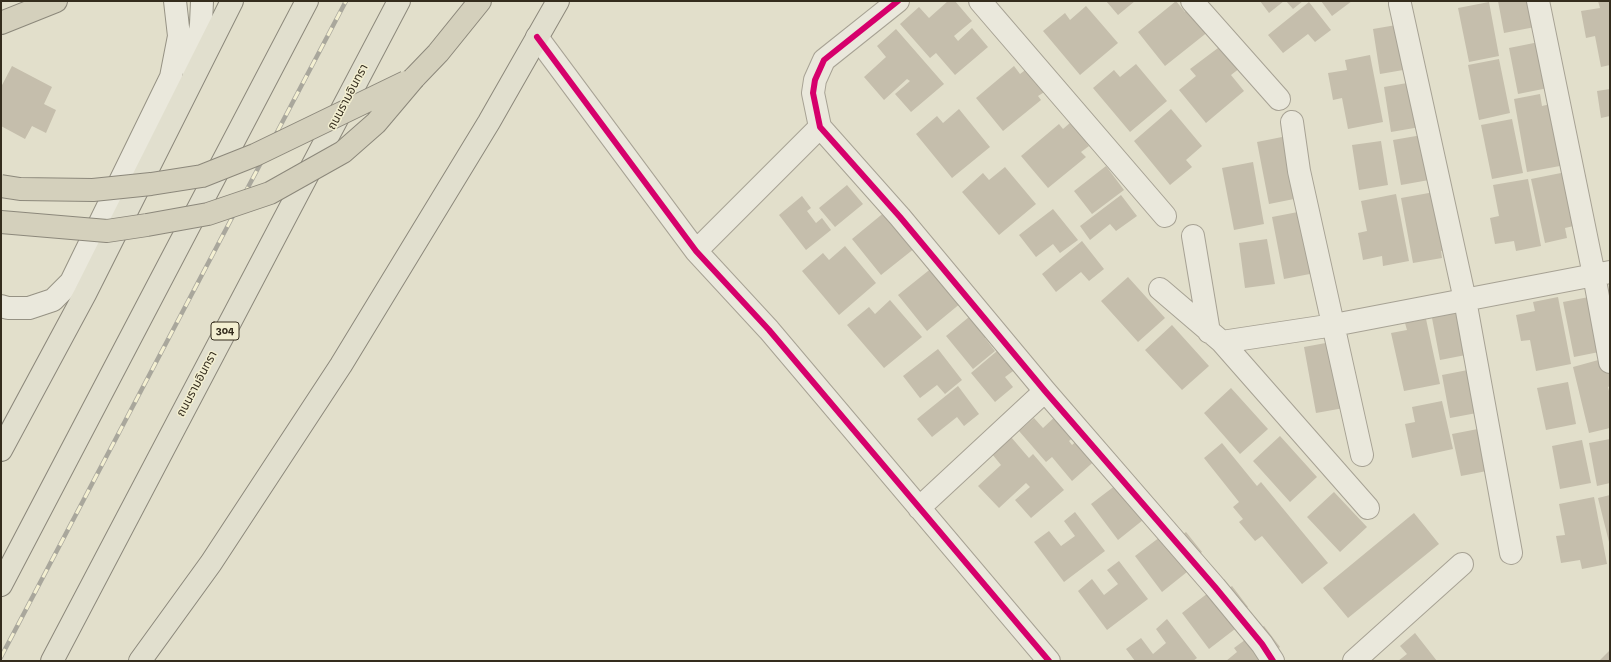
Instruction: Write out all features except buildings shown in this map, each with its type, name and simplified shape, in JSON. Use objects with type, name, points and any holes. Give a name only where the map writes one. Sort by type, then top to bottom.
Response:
[{"type":"highway","points":[[1,23],[56,1]]},
{"type":"highway","points":[[1,222],[107,231],[208,214],[270,193],[343,152],[376,123],[414,78],[438,53],[480,1]]},
{"type":"highway","points":[[1,186],[20,189],[93,190],[151,184],[202,176],[255,155],[414,78]]},
{"type":"main road","points":[[1,450],[85,294],[232,1]]},
{"type":"main road","points":[[1,585],[307,1]]},
{"type":"main road","name":"ถนนรามอินทรา","points":[[52,661],[399,1]]},
{"type":"main road","points":[[140,661],[211,563],[341,365],[489,122],[537,37],[558,4]]},
{"type":"street","points":[[1,306],[8,308],[29,308],[53,300],[71,282],[171,77],[179,36],[175,1]]},
{"type":"street","points":[[193,78],[201,24],[202,1]]},
{"type":"street","points":[[898,1],[824,60],[815,80],[813,93],[820,127],[900,217],[1045,391],[1215,587],[1262,644],[1273,661]]},
{"type":"street","points":[[980,1],[1164,216]]},
{"type":"street","points":[[1192,1],[1279,99]]},
{"type":"street","points":[[1538,1],[1602,273],[1610,362]]},
{"type":"street","points":[[1400,4],[1465,300],[1511,553]]},
{"type":"street","points":[[537,37],[696,251],[770,330],[1049,661]]},
{"type":"street","points":[[1292,122],[1299,170],[1362,455]]},
{"type":"street","points":[[696,251],[820,127]]},
{"type":"street","points":[[1193,236],[1216,337]]},
{"type":"street","points":[[1216,337],[1334,325],[1602,273]]},
{"type":"street","points":[[1160,289],[1216,337],[1368,508]]},
{"type":"street","points":[[919,508],[1045,391]]},
{"type":"street","points":[[1354,661],[1462,564]]},
{"type":"railway","points":[[1,657],[346,1]]},
{"type":"cycle path","points":[[898,1],[824,60],[815,80],[813,93],[820,127],[900,217],[1045,391],[1215,587],[1262,644],[1273,661]]},
{"type":"cycle path","points":[[537,37],[696,251],[769,330],[1049,661]]}]
